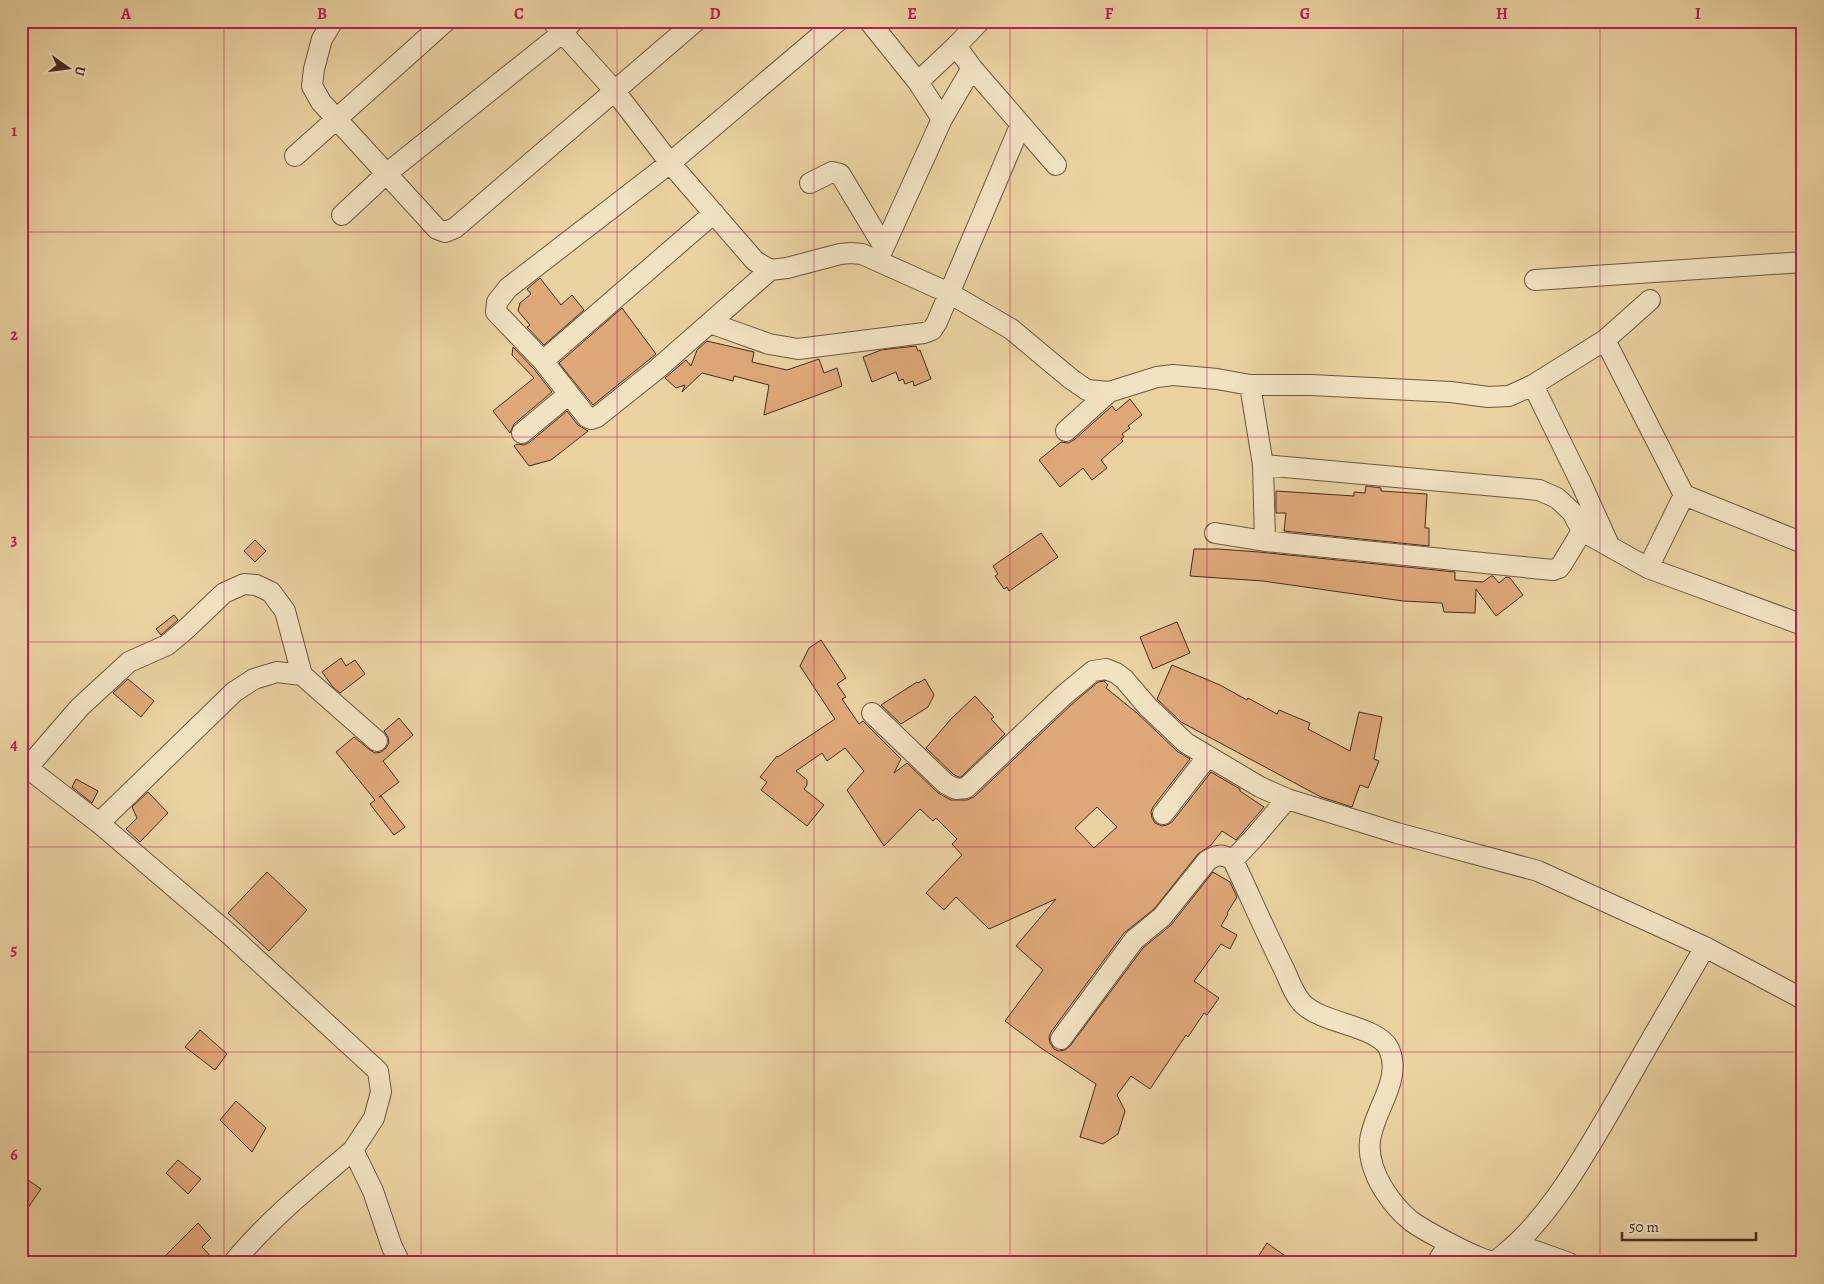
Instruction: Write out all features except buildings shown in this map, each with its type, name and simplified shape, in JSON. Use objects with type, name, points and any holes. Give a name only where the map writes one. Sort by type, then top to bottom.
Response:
[{"type":"street","points":[[333,21],[322,39],[314,69],[312,86],[322,102],[386,174],[437,228],[445,232],[455,228],[696,21]]},
{"type":"street","points":[[295,156],[446,21]]},
{"type":"street","points":[[838,21],[670,163],[501,295],[497,302],[496,312],[543,361],[587,417],[591,419],[597,417],[656,370],[770,270],[787,268],[851,252],[881,254],[1011,329],[1087,390],[1109,392],[1157,377],[1173,375],[1217,379],[1250,385],[1341,386],[1451,392],[1488,397],[1509,396],[1533,385],[1605,340],[1650,300]]},
{"type":"street","points":[[869,21],[918,82],[942,119]]},
{"type":"street","points":[[918,82],[980,21]]},
{"type":"street","points":[[342,215],[386,174],[563,25],[670,163],[755,261],[770,270]]},
{"type":"street","points":[[956,46],[1020,126],[1056,165]]},
{"type":"street","points":[[881,254],[942,119],[972,68]]},
{"type":"street","points":[[710,323],[769,344],[798,349],[924,333],[932,330],[1020,126]]},
{"type":"street","points":[[810,184],[832,172],[840,174],[881,254]]},
{"type":"street","points":[[543,361],[714,213]]},
{"type":"street","points":[[1535,280],[1803,262]]},
{"type":"street","points":[[1605,340],[1684,495],[1803,543]]},
{"type":"street","points":[[1250,385],[1263,466],[1265,541]]},
{"type":"street","points":[[1533,385],[1582,483],[1609,545]]},
{"type":"street","points":[[1066,431],[1109,392]]},
{"type":"street","points":[[522,433],[568,394]]},
{"type":"street","points":[[1263,466],[1539,490],[1557,498],[1567,507],[1572,512],[1582,531],[1648,568],[1803,625]]},
{"type":"street","points":[[1648,568],[1684,495]]},
{"type":"street","points":[[1215,533],[1265,541],[1553,570],[1559,568],[1562,564],[1582,531]]},
{"type":"street","points":[[233,1263],[252,1239],[277,1215],[353,1150],[374,1118],[381,1092],[378,1071],[229,934],[99,823],[25,765],[80,707],[129,662],[176,638],[224,593],[244,584],[256,585],[271,592],[284,611],[302,675],[377,741]]},
{"type":"street","points":[[872,713],[946,784],[956,789],[966,788],[1063,696],[1093,671],[1106,669],[1124,679],[1148,707],[1186,742],[1260,786],[1287,798],[1397,833],[1538,871],[1705,947],[1803,999]]},
{"type":"street","points":[[99,823],[234,692],[254,679],[277,672],[302,675]]},
{"type":"street","points":[[1163,814],[1208,756]]},
{"type":"street","points":[[1233,860],[1287,798]]},
{"type":"street","points":[[1061,1039],[1134,940],[1162,917],[1206,861],[1215,855],[1224,855],[1233,860],[1274,951],[1302,1004],[1318,1016],[1373,1034],[1388,1046],[1393,1060],[1392,1080],[1373,1126],[1369,1143],[1372,1163],[1383,1189],[1397,1207],[1412,1221],[1449,1243],[1491,1262],[1516,1244],[1542,1216],[1587,1151],[1705,947]]},
{"type":"street","points":[[353,1150],[373,1191],[392,1248],[400,1263]]},
{"type":"street","points":[[1437,1263],[1449,1243]]},
{"type":"street","points":[[1516,1244],[1569,1263]]}]
